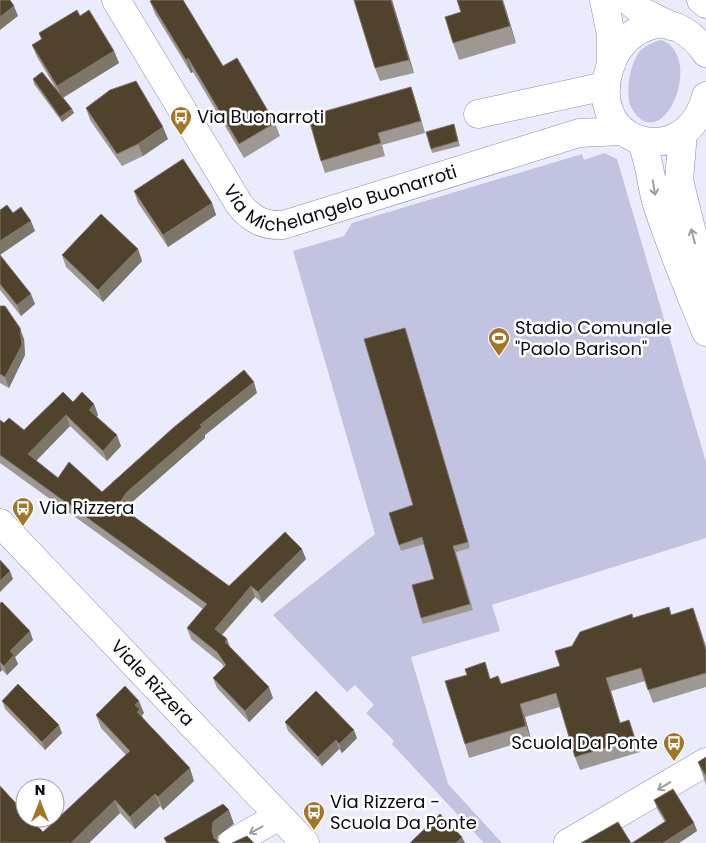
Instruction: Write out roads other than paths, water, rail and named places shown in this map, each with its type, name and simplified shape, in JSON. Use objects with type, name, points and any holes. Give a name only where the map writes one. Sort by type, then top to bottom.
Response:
[{"type":"street","name":"Via Michelangelo Buonarroti","points":[[116,0],[239,204],[247,214],[266,224],[283,225],[579,133],[632,136],[657,142],[671,139],[694,123]]},
{"type":"street","points":[[604,0],[611,35],[608,83],[611,116],[632,136],[649,158],[656,201],[672,249],[706,332]]},
{"type":"street","points":[[628,0],[641,11],[686,32],[704,47]]},
{"type":"street","points":[[702,0],[706,4]]},
{"type":"street","points":[[579,133],[608,83],[619,48],[629,36],[641,28],[654,24],[671,26]]},
{"type":"street","points":[[478,114],[608,83]]},
{"type":"street","points":[[706,96],[704,105],[694,123],[679,180],[695,245],[706,318]]},
{"type":"street","name":"Viale Rizzera","points":[[0,523],[305,843]]},
{"type":"street","points":[[568,843],[706,762]]},
{"type":"street","points":[[232,843],[279,816]]},
{"type":"place","name":"Via Buonarroti","points":[[181,136]]},
{"type":"place","name":"Stadio Comunale \"Paolo Barison\"","points":[[499,357]]},
{"type":"place","name":"Via Rizzera","points":[[23,527]]},
{"type":"place","name":"Scuola Da Ponte","points":[[674,762]]},
{"type":"place","name":"Via Rizzera - Scuola Da Ponte","points":[[314,831]]}]
